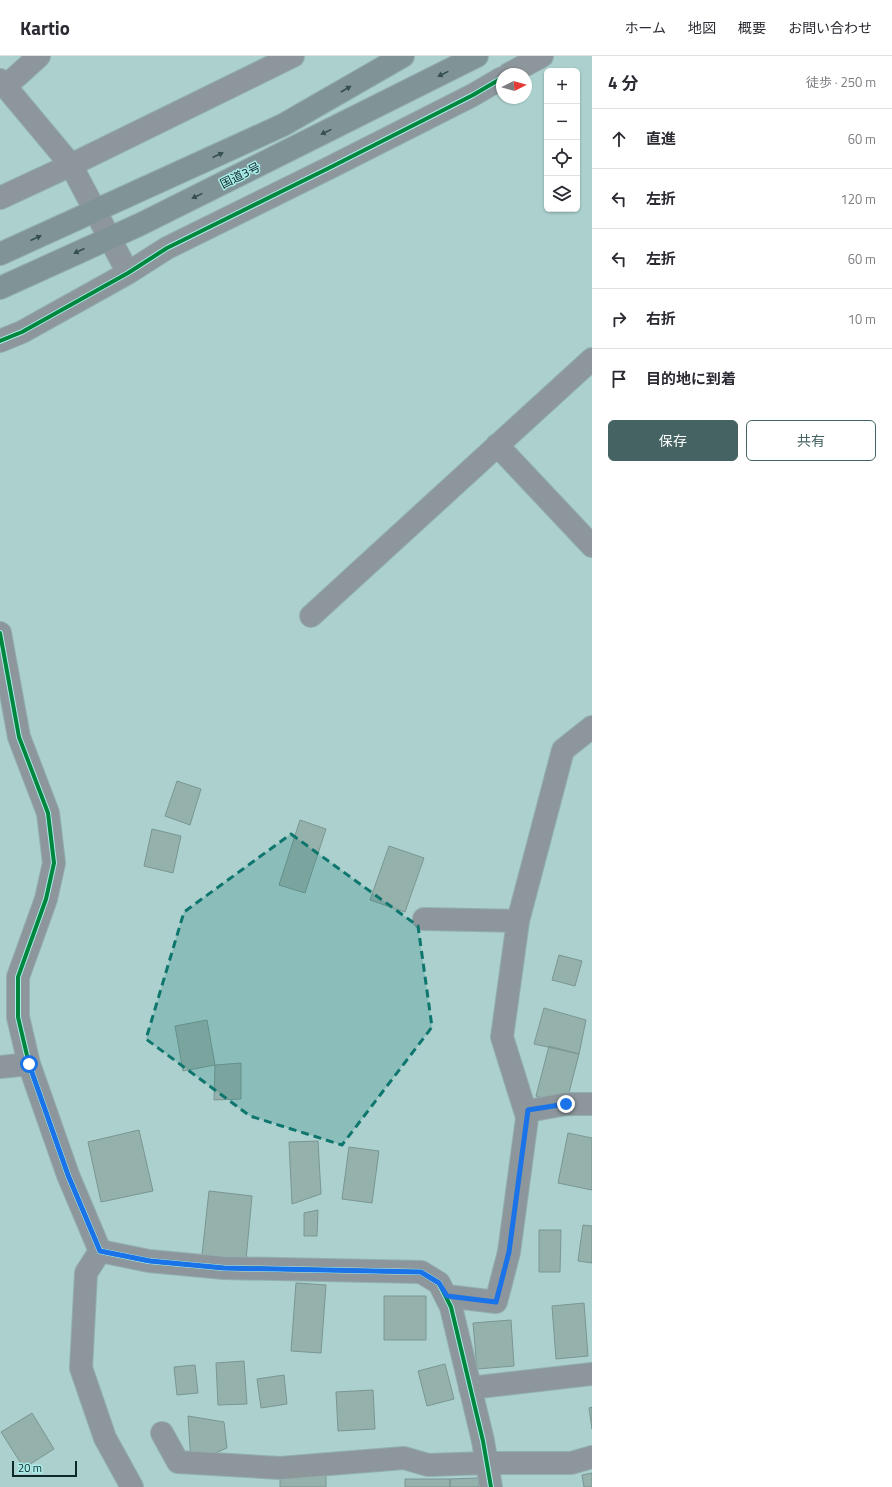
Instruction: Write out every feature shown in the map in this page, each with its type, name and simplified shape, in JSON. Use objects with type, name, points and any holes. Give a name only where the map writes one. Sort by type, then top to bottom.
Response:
[{"type":"highway","points":[[0,254],[283,125],[403,56]]},
{"type":"highway","name":"国道3号","points":[[0,288],[148,220],[477,56]]},
{"type":"street","points":[[39,56],[3,83],[71,165],[128,273]]},
{"type":"street","points":[[0,198],[71,165],[293,56]]},
{"type":"street","points":[[520,68],[542,56]]},
{"type":"street","points":[[0,341],[22,332],[128,273],[167,248],[473,95],[496,82]]},
{"type":"street","points":[[0,357],[22,332]]},
{"type":"street","points":[[311,616],[592,359]]},
{"type":"street","points":[[498,446],[592,546]]},
{"type":"street","points":[[0,633],[19,736],[48,813],[54,863],[46,899],[18,977],[18,1016],[29,1064],[68,1175],[100,1251]]},
{"type":"street","points":[[527,1117],[502,1037],[518,921],[563,750],[592,727]]},
{"type":"street","points":[[424,919],[518,921]]},
{"type":"street","points":[[0,1067],[29,1064]]},
{"type":"street","points":[[447,1296],[496,1302],[509,1252],[528,1110],[566,1104],[592,1104]]},
{"type":"street","points":[[100,1251],[150,1261],[224,1268],[421,1272],[439,1283],[447,1296],[451,1307],[491,1487]]},
{"type":"street","points":[[100,1251],[86,1272],[80,1368],[105,1438],[132,1487]]},
{"type":"street","points":[[470,1388],[592,1374]]},
{"type":"street","points":[[162,1432],[178,1462],[280,1468],[404,1458],[428,1465],[571,1463],[592,1457]]},
{"type":"highlighted area","points":[[291,834],[418,926],[432,1027],[342,1145],[250,1116],[146,1039],[184,912]]},
{"type":"building","points":[[177,781],[201,789],[190,825],[165,816]]},
{"type":"building","points":[[300,820],[326,829],[305,893],[279,885]]},
{"type":"building","points":[[152,829],[181,836],[173,873],[144,866]]},
{"type":"building","points":[[389,846],[424,858],[405,912],[370,900]]},
{"type":"building","points":[[559,955],[582,961],[575,986],[552,980]]},
{"type":"building","points":[[544,1008],[586,1020],[579,1054],[534,1044]]},
{"type":"building","points":[[207,1020],[215,1065],[183,1071],[175,1026]]},
{"type":"building","points":[[549,1046],[579,1054],[566,1104],[536,1096]]},
{"type":"building","points":[[241,1063],[241,1099],[214,1100],[215,1065]]},
{"type":"building","points":[[139,1130],[153,1191],[101,1202],[88,1142]]},
{"type":"building","points":[[568,1133],[592,1138],[592,1190],[558,1183]]},
{"type":"building","points":[[318,1141],[321,1194],[292,1204],[289,1142]]},
{"type":"building","points":[[349,1147],[379,1151],[372,1203],[342,1199]]},
{"type":"building","points":[[209,1191],[252,1196],[246,1260],[202,1255]]},
{"type":"building","points":[[318,1210],[317,1236],[304,1236],[304,1213]]},
{"type":"building","points":[[583,1225],[592,1226],[592,1263],[578,1261]]},
{"type":"building","points":[[539,1230],[561,1230],[560,1272],[539,1272]]},
{"type":"building","points":[[296,1283],[326,1285],[321,1353],[291,1351]]},
{"type":"building","points":[[384,1296],[426,1296],[426,1340],[384,1340]]},
{"type":"building","points":[[584,1303],[588,1356],[556,1359],[552,1306]]},
{"type":"building","points":[[511,1320],[514,1366],[477,1369],[473,1323]]},
{"type":"building","points":[[244,1361],[247,1404],[218,1405],[216,1363]]},
{"type":"building","points":[[445,1364],[454,1399],[427,1406],[418,1371]]},
{"type":"building","points":[[195,1365],[198,1393],[177,1395],[174,1367]]},
{"type":"building","points":[[284,1375],[287,1404],[261,1408],[257,1379]]},
{"type":"building","points":[[373,1390],[375,1429],[338,1431],[336,1392]]},
{"type":"building","points":[[592,1407],[592,1429],[589,1408]]},
{"type":"building","points":[[32,1413],[54,1449],[24,1468],[1,1432]]},
{"type":"building","points":[[188,1416],[224,1422],[227,1448],[191,1463]]},
{"type":"building","points":[[280,1468],[326,1468],[326,1487],[280,1487]]},
{"type":"building","points":[[592,1473],[592,1487],[584,1487],[582,1475]]},
{"type":"building","points":[[478,1478],[479,1487],[450,1487],[450,1479]]},
{"type":"building","points":[[405,1479],[450,1479],[450,1487],[405,1487]]},
{"type":"cycle path","points":[[0,341],[22,332],[128,273],[167,248],[331,167],[473,95],[496,82]]},
{"type":"cycle path","points":[[0,633],[19,737],[48,813],[54,863],[46,899],[18,977],[18,1017],[29,1064],[68,1175],[100,1251],[149,1261],[224,1268],[421,1272],[439,1283],[451,1307],[483,1441],[491,1487]]},
{"type":"route","points":[[29,1064],[68,1175],[100,1251],[150,1261],[224,1268],[421,1272],[439,1283],[447,1296],[496,1302],[509,1252],[528,1110],[566,1104]]}]
